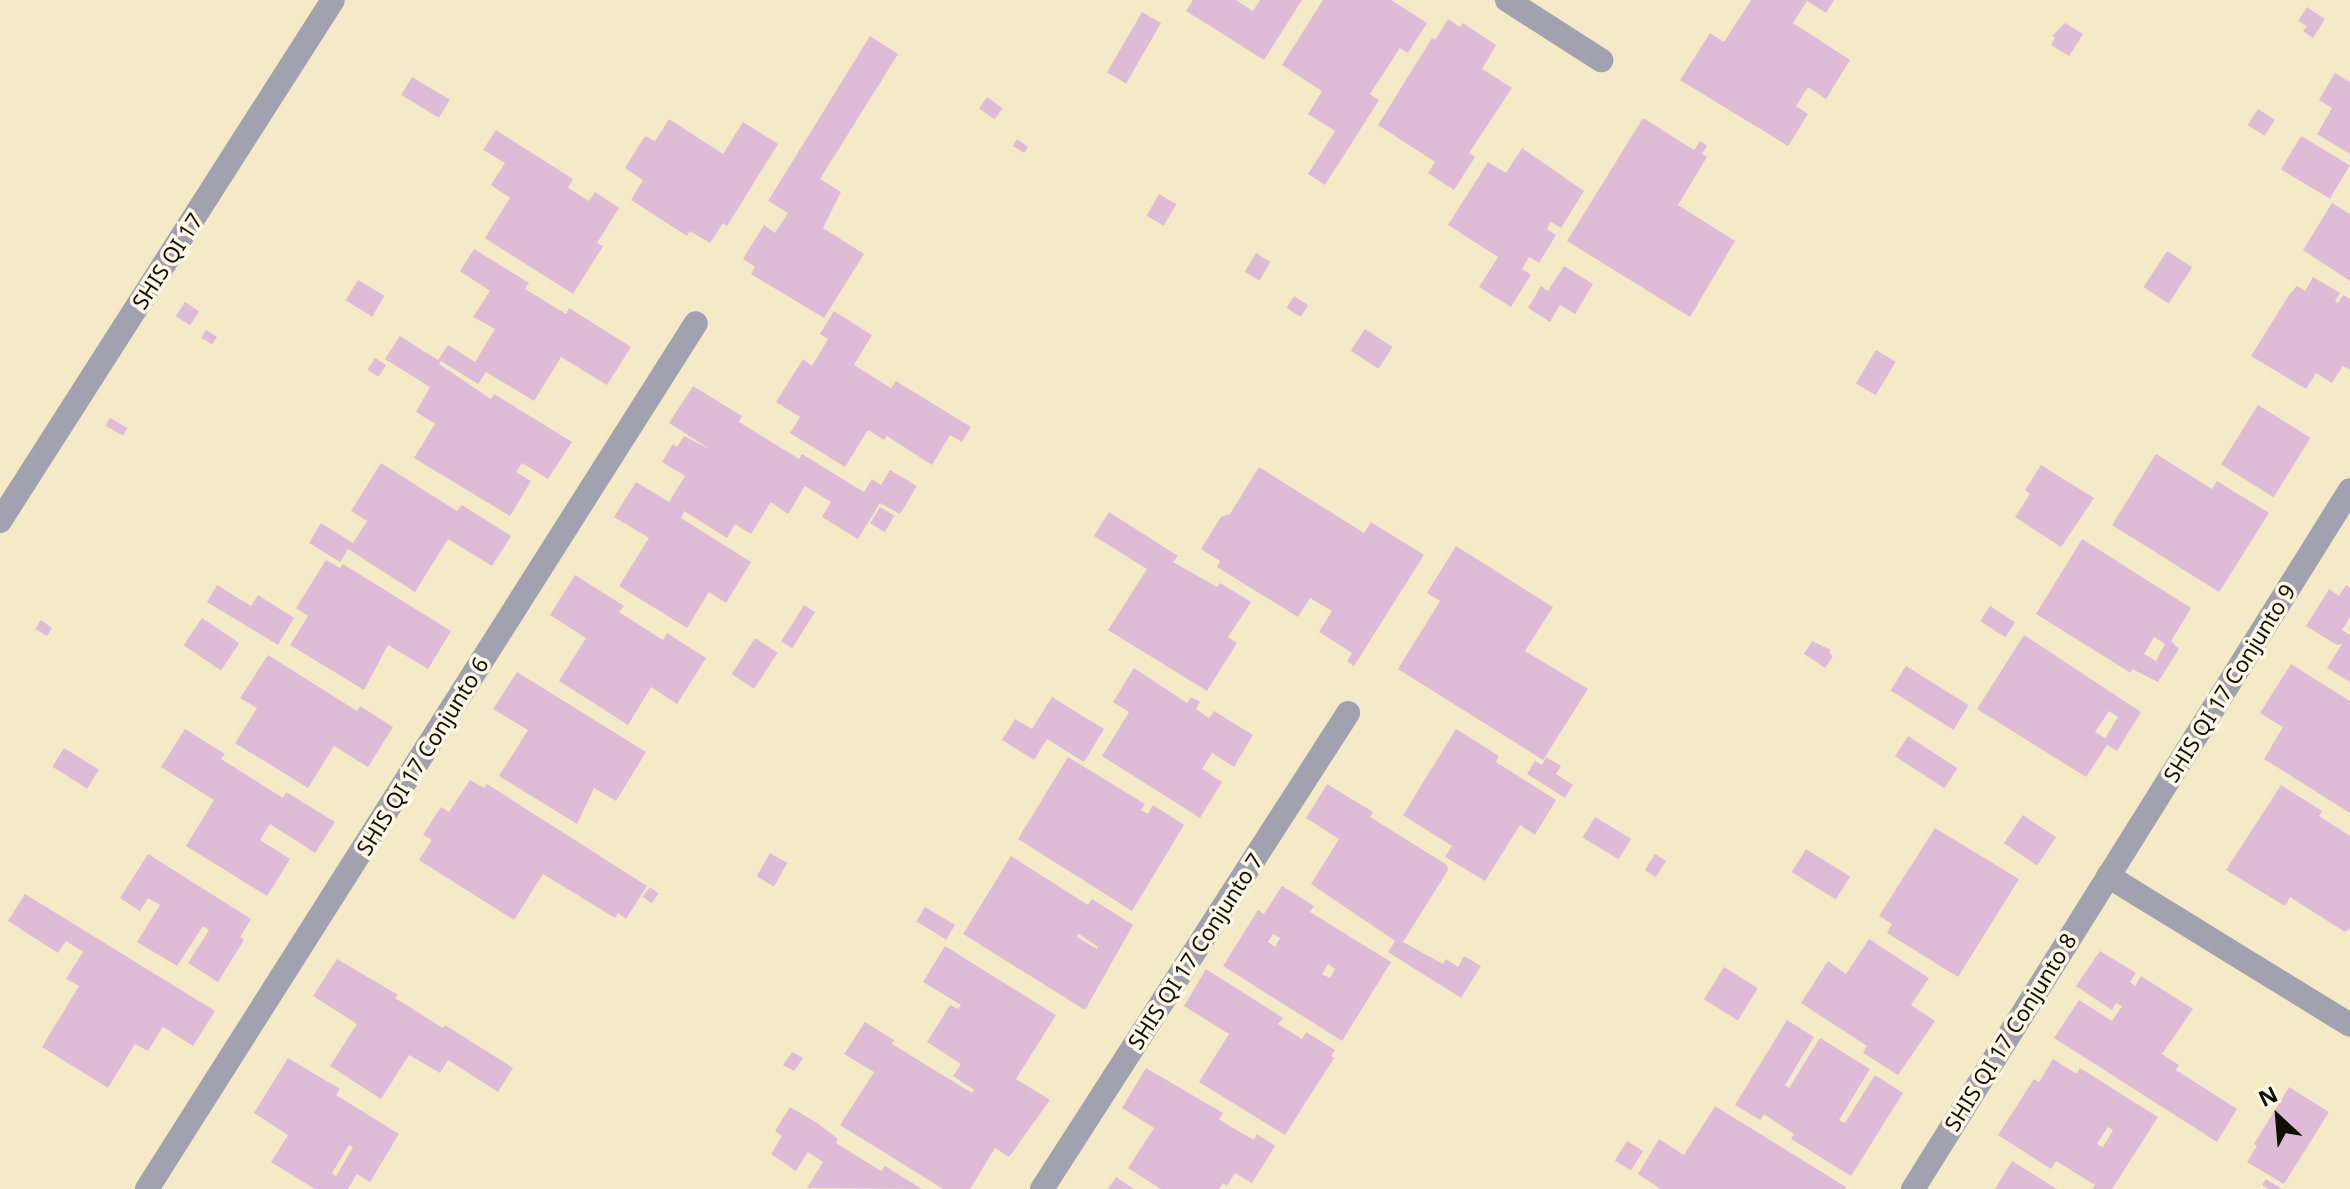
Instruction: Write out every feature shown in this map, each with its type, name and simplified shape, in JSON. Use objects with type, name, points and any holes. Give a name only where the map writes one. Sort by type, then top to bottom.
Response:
[{"type":"street","name":"SHIS QI 17","points":[[0,521],[333,0]]},
{"type":"street","points":[[1507,0],[1601,60]]},
{"type":"street","name":"SHIS QI 17 Conjunto 6","points":[[147,1189],[696,323]]},
{"type":"street","name":"SHIS QI 17 Conjunto 9","points":[[2108,876],[2350,490]]},
{"type":"street","name":"SHIS QI 17 Conjunto 7","points":[[1042,1189],[1348,713]]},
{"type":"street","points":[[2108,876],[2350,1025]]},
{"type":"street","name":"SHIS QI 17 Conjunto 8","points":[[1913,1189],[2108,876]]},
{"type":"building","points":[[1193,0],[1236,0],[1253,11],[1260,0],[1302,0],[1264,60],[1186,11]]},
{"type":"building","points":[[1323,0],[1391,0],[1427,23],[1408,53],[1400,48],[1370,94],[1379,100],[1325,185],[1308,174],[1335,131],[1308,114],[1322,91],[1282,65]]},
{"type":"building","points":[[1751,0],[1834,0],[1826,13],[1807,1],[1793,23],[1850,60],[1826,99],[1808,87],[1796,106],[1808,114],[1788,146],[1680,80],[1710,33],[1724,42]]},
{"type":"building","points":[[2307,7],[2325,19],[2313,38],[2303,31],[2307,26],[2298,21]]},
{"type":"building","points":[[1142,12],[1161,23],[1126,84],[1107,73]]},
{"type":"building","points":[[1448,19],[1460,27],[1463,23],[1496,45],[1482,69],[1512,88],[1469,153],[1475,157],[1454,190],[1428,173],[1435,162],[1378,125],[1432,38],[1435,40]]},
{"type":"building","points":[[2065,23],[2083,34],[2069,56],[2051,45],[2055,38],[2052,36]]},
{"type":"building","points":[[870,36],[898,54],[820,179],[841,192],[823,228],[864,254],[824,318],[751,274],[755,267],[743,259],[764,225],[775,233],[788,213],[768,201]]},
{"type":"building","points":[[2335,73],[2350,82],[2350,154],[2317,134],[2332,108],[2319,100]]},
{"type":"building","points":[[412,77],[450,100],[439,118],[401,95]]},
{"type":"building","points":[[987,97],[1003,108],[995,119],[979,108]]},
{"type":"building","points":[[2258,109],[2275,120],[2264,136],[2248,125]]},
{"type":"building","points":[[1643,118],[1694,150],[1700,141],[1707,146],[1702,154],[1707,157],[1678,205],[1735,241],[1690,317],[1567,241]]},
{"type":"building","points":[[669,119],[723,154],[743,122],[778,144],[727,226],[723,223],[710,243],[690,231],[687,236],[631,200],[643,180],[625,168],[645,136],[655,141]]},
{"type":"building","points":[[496,130],[573,179],[568,188],[589,201],[595,192],[619,208],[597,243],[603,246],[573,294],[485,238],[510,198],[491,185],[505,163],[483,150]]},
{"type":"building","points":[[2301,136],[2350,165],[2330,199],[2281,169]]},
{"type":"building","points":[[1017,139],[1028,147],[1024,153],[1013,146]]},
{"type":"building","points":[[1522,148],[1584,191],[1561,228],[1551,222],[1547,229],[1556,235],[1539,263],[1529,257],[1522,269],[1531,275],[1511,307],[1479,287],[1498,257],[1448,225],[1488,162],[1506,173]]},
{"type":"building","points":[[1159,194],[1176,204],[1164,226],[1146,216]]},
{"type":"building","points":[[2332,203],[2350,214],[2350,281],[2303,250]]},
{"type":"building","points":[[474,249],[529,283],[525,289],[566,314],[569,308],[631,347],[607,385],[561,357],[534,401],[486,372],[478,384],[441,361],[439,364],[491,399],[494,394],[572,442],[548,479],[522,463],[516,472],[531,481],[510,516],[414,458],[435,424],[416,412],[430,387],[385,359],[400,336],[438,360],[448,345],[475,362],[495,329],[473,317],[490,291],[460,271]]},
{"type":"building","points":[[2167,251],[2192,267],[2169,303],[2144,287]]},
{"type":"building","points":[[1256,253],[1271,262],[1259,281],[1245,272]]},
{"type":"building","points":[[1564,266],[1593,284],[1575,314],[1560,305],[1550,322],[1528,308],[1541,286],[1548,291]]},
{"type":"building","points":[[2313,277],[2340,293],[2335,301],[2338,303],[2343,295],[2350,299],[2350,370],[2343,366],[2332,383],[2316,373],[2306,389],[2251,356],[2289,295],[2297,286],[2305,291]]},
{"type":"building","points":[[358,280],[385,296],[372,317],[346,301]]},
{"type":"building","points":[[1294,296],[1308,305],[1301,317],[1286,308]]},
{"type":"building","points":[[185,302],[199,311],[190,326],[176,316]]},
{"type":"building","points":[[834,311],[872,335],[854,365],[891,388],[896,381],[971,427],[962,442],[950,435],[932,465],[887,436],[884,440],[868,430],[845,467],[790,433],[800,417],[776,402],[803,359],[812,366],[828,339],[820,334]]},
{"type":"building","points":[[1365,329],[1393,347],[1379,369],[1351,351]]},
{"type":"building","points":[[206,330],[217,337],[212,345],[201,338]]},
{"type":"building","points":[[1876,350],[1896,362],[1876,395],[1856,383]]},
{"type":"building","points":[[375,358],[386,365],[379,377],[368,370]]},
{"type":"building","points":[[693,386],[742,416],[739,422],[799,459],[802,454],[864,492],[872,479],[881,485],[890,470],[917,486],[900,514],[880,503],[858,539],[822,517],[831,502],[805,486],[788,514],[771,502],[751,534],[735,524],[727,538],[684,511],[681,518],[751,562],[726,603],[709,592],[687,628],[619,586],[649,538],[614,517],[636,482],[669,502],[685,476],[662,462],[673,444],[677,447],[684,436],[711,450],[669,423]]},
{"type":"building","points":[[2258,405],[2311,438],[2273,497],[2221,464]]},
{"type":"building","points":[[110,418],[127,428],[123,436],[106,426]]},
{"type":"building","points":[[2156,454],[2212,489],[2217,481],[2269,513],[2219,592],[2112,525]]},
{"type":"building","points":[[381,463],[457,511],[462,505],[511,536],[492,566],[448,539],[415,592],[348,549],[340,562],[309,543],[321,523],[353,543],[367,521],[351,511]]},
{"type":"building","points":[[2041,465],[2094,498],[2061,547],[2015,517],[2030,494],[2025,490]]},
{"type":"building","points":[[1259,467],[1364,533],[1371,522],[1424,555],[1354,666],[1347,661],[1352,653],[1319,632],[1332,611],[1310,598],[1298,617],[1217,567],[1220,561],[1201,549],[1221,517],[1230,514]]},
{"type":"building","points":[[880,507],[895,516],[885,532],[870,523]]},
{"type":"building","points":[[1109,512],[1178,556],[1173,562],[1217,587],[1220,583],[1251,602],[1228,637],[1237,643],[1207,691],[1108,630],[1147,569],[1094,536]]},
{"type":"building","points":[[2082,539],[2191,608],[2171,641],[2179,649],[2158,682],[2132,669],[2131,673],[2036,614]],"holes":[[[2154,637],[2165,644],[2156,661],[2144,654]]]},
{"type":"building","points":[[1456,546],[1553,607],[1525,651],[1588,689],[1543,760],[1398,669],[1440,601],[1427,593]]},
{"type":"building","points":[[326,560],[340,568],[343,564],[451,631],[428,669],[388,645],[364,690],[290,645],[308,616],[296,608]]},
{"type":"building","points":[[575,575],[624,606],[619,612],[663,640],[667,633],[706,658],[677,704],[651,687],[628,725],[559,681],[586,638],[550,615]]},
{"type":"building","points":[[217,585],[251,606],[258,595],[294,618],[278,645],[207,602]]},
{"type":"building","points":[[2346,585],[2350,588],[2350,617],[2342,630],[2350,635],[2350,682],[2327,668],[2342,644],[2337,645],[2306,626],[2329,589],[2339,596]]},
{"type":"building","points":[[804,605],[815,612],[792,648],[781,641]]},
{"type":"building","points":[[1990,606],[2015,622],[2005,637],[1980,621]]},
{"type":"building","points":[[202,618],[239,643],[221,671],[184,645]]},
{"type":"building","points":[[41,620],[52,628],[47,636],[35,629]]},
{"type":"building","points":[[2024,635],[2141,712],[2117,751],[2107,745],[2086,777],[1977,709]],"holes":[[[2109,711],[2118,717],[2105,738],[2095,732]]]},
{"type":"building","points":[[755,638],[778,653],[754,689],[732,674]]},
{"type":"building","points":[[1812,641],[1831,650],[1829,653],[1833,656],[1825,668],[1804,654]]},
{"type":"building","points":[[268,655],[357,711],[360,706],[393,727],[368,767],[334,746],[308,788],[235,743],[257,708],[240,698]]},
{"type":"building","points":[[2291,664],[2350,701],[2350,813],[2264,759],[2283,727],[2260,713]]},
{"type":"building","points":[[1906,666],[1969,705],[1953,730],[1891,691]]},
{"type":"building","points":[[1134,668],[1187,703],[1191,697],[1200,702],[1196,709],[1209,718],[1214,711],[1253,735],[1234,767],[1212,753],[1202,769],[1222,782],[1200,818],[1102,756],[1129,712],[1113,702]]},
{"type":"building","points":[[517,672],[646,752],[616,801],[594,788],[577,824],[499,776],[528,730],[493,709]]},
{"type":"building","points":[[1052,697],[1104,729],[1084,762],[1047,739],[1034,760],[1002,740],[1015,719],[1032,729]]},
{"type":"building","points":[[185,729],[225,754],[221,759],[283,798],[286,792],[335,822],[315,853],[270,824],[260,840],[290,859],[267,896],[186,846],[214,800],[161,767]]},
{"type":"building","points":[[1456,729],[1499,756],[1496,762],[1556,800],[1535,835],[1520,825],[1485,881],[1445,857],[1452,846],[1403,815]]},
{"type":"building","points":[[1908,736],[1957,768],[1944,788],[1895,756]]},
{"type":"building","points":[[64,748],[99,770],[87,788],[52,767]]},
{"type":"building","points":[[1068,757],[1145,804],[1141,810],[1148,814],[1153,805],[1184,825],[1132,911],[1018,839]]},
{"type":"building","points":[[1546,757],[1561,766],[1556,774],[1573,785],[1565,798],[1527,774],[1535,761],[1542,765]]},
{"type":"building","points":[[470,780],[484,788],[487,784],[647,886],[626,919],[618,913],[615,918],[543,874],[514,920],[419,860],[432,840],[423,835],[441,807],[449,812]]},
{"type":"building","points":[[1327,784],[1373,812],[1370,817],[1447,865],[1448,870],[1403,942],[1443,964],[1446,959],[1458,967],[1464,956],[1481,966],[1461,998],[1388,952],[1395,941],[1311,884],[1339,839],[1306,818]]},
{"type":"building","points":[[2281,785],[2322,811],[2319,816],[2350,836],[2350,928],[2345,932],[2290,897],[2285,906],[2226,870]]},
{"type":"building","points":[[2023,815],[2056,837],[2037,866],[2004,843]]},
{"type":"building","points":[[1595,817],[1631,839],[1619,859],[1583,838]]},
{"type":"building","points":[[1935,828],[2019,879],[1958,977],[1887,933],[1892,924],[1879,916]]},
{"type":"building","points":[[1806,849],[1850,877],[1836,899],[1792,872]]},
{"type":"building","points":[[770,853],[787,863],[774,886],[756,876]]},
{"type":"building","points":[[148,854],[251,919],[240,937],[244,940],[218,982],[188,963],[209,930],[203,926],[177,966],[137,942],[160,905],[148,898],[140,911],[120,898]]},
{"type":"building","points":[[1655,854],[1666,861],[1656,877],[1645,870]]},
{"type":"building","points":[[1011,856],[1088,905],[1092,899],[1133,925],[1085,1010],[963,934]],"holes":[[[1079,934],[1097,949],[1077,937]]]},
{"type":"building","points":[[1282,886],[1314,906],[1310,912],[1391,962],[1342,1041],[1223,966],[1258,910],[1264,914]],"holes":[[[1273,934],[1280,938],[1275,947],[1268,942]],[[1328,964],[1335,969],[1330,978],[1322,974]]]},
{"type":"building","points":[[650,887],[659,894],[651,903],[643,896]]},
{"type":"building","points":[[25,894],[215,1011],[193,1046],[163,1027],[148,1051],[135,1044],[108,1088],[42,1047],[79,986],[66,979],[83,952],[66,941],[58,953],[8,921]]},
{"type":"building","points":[[925,907],[955,925],[946,940],[916,922]]},
{"type":"building","points":[[1869,939],[1929,978],[1911,1005],[1935,1021],[1898,1075],[1863,1053],[1867,1046],[1801,1003],[1828,961],[1846,974]]},
{"type":"building","points":[[945,946],[1056,1015],[1016,1079],[1050,1100],[1009,1157],[995,1148],[970,1189],[943,1189],[840,1125],[874,1072],[844,1054],[865,1022],[894,1040],[892,1044],[972,1093],[974,1090],[953,1076],[961,1064],[927,1042],[950,1005],[958,1009],[961,1005],[923,982]]},
{"type":"building","points":[[2100,951],[2136,973],[2130,982],[2135,986],[2141,976],[2193,1009],[2162,1054],[2179,1065],[2176,1070],[2237,1109],[2217,1142],[2054,1038],[2079,1000],[2112,1021],[2122,1006],[2116,1003],[2112,1010],[2076,986]]},
{"type":"building","points":[[337,959],[398,995],[395,998],[443,1028],[445,1025],[513,1068],[498,1092],[448,1060],[440,1073],[409,1055],[381,1099],[330,1066],[357,1024],[313,996]]},
{"type":"building","points":[[1724,967],[1758,988],[1738,1020],[1704,999]]},
{"type":"building","points":[[1206,969],[1283,1018],[1278,1024],[1302,1039],[1306,1032],[1335,1050],[1331,1056],[1334,1058],[1285,1135],[1199,1082],[1229,1034],[1184,1006]]},
{"type":"building","points":[[1787,1020],[1814,1037],[1785,1085],[1789,1088],[1820,1038],[1870,1069],[1839,1120],[1845,1123],[1875,1075],[1903,1093],[1851,1176],[1791,1139],[1794,1134],[1764,1114],[1760,1120],[1735,1105]]},
{"type":"building","points":[[792,1052],[803,1058],[794,1071],[783,1065]]},
{"type":"building","points":[[288,1058],[340,1089],[336,1095],[399,1134],[370,1182],[357,1174],[348,1189],[315,1189],[271,1162],[288,1135],[254,1113]],"holes":[[[349,1145],[353,1147],[336,1176],[332,1173]]]},
{"type":"building","points":[[2053,1059],[2077,1074],[2080,1068],[2158,1117],[2112,1189],[2092,1189],[2095,1185],[2056,1161],[2051,1169],[1998,1135],[2034,1079],[2039,1082]],"holes":[[[2108,1127],[2113,1130],[2103,1147],[2097,1144]]]},
{"type":"building","points":[[1146,1068],[1223,1113],[1219,1119],[1238,1131],[1254,1140],[1257,1134],[1275,1146],[1252,1183],[1235,1173],[1227,1186],[1223,1183],[1219,1189],[1161,1189],[1128,1168],[1154,1128],[1122,1108]]},
{"type":"building","points":[[2289,1087],[2329,1112],[2284,1184],[2247,1162],[2257,1146],[2254,1144]]},
{"type":"building","points":[[1715,1106],[1845,1189],[1661,1189],[1638,1174],[1659,1139],[1684,1155]]},
{"type":"building","points":[[790,1107],[838,1139],[836,1143],[881,1171],[885,1166],[922,1189],[807,1188],[823,1162],[808,1152],[796,1171],[771,1154],[782,1136],[775,1131]]},
{"type":"building","points":[[1627,1141],[1643,1151],[1631,1171],[1615,1161]]},
{"type":"building","points":[[2012,1161],[2057,1189],[1995,1189]]},
{"type":"building","points":[[1116,1177],[1134,1189],[1108,1189]]},
{"type":"building","points":[[2266,1179],[2282,1189],[2268,1189],[2262,1185]]}]
